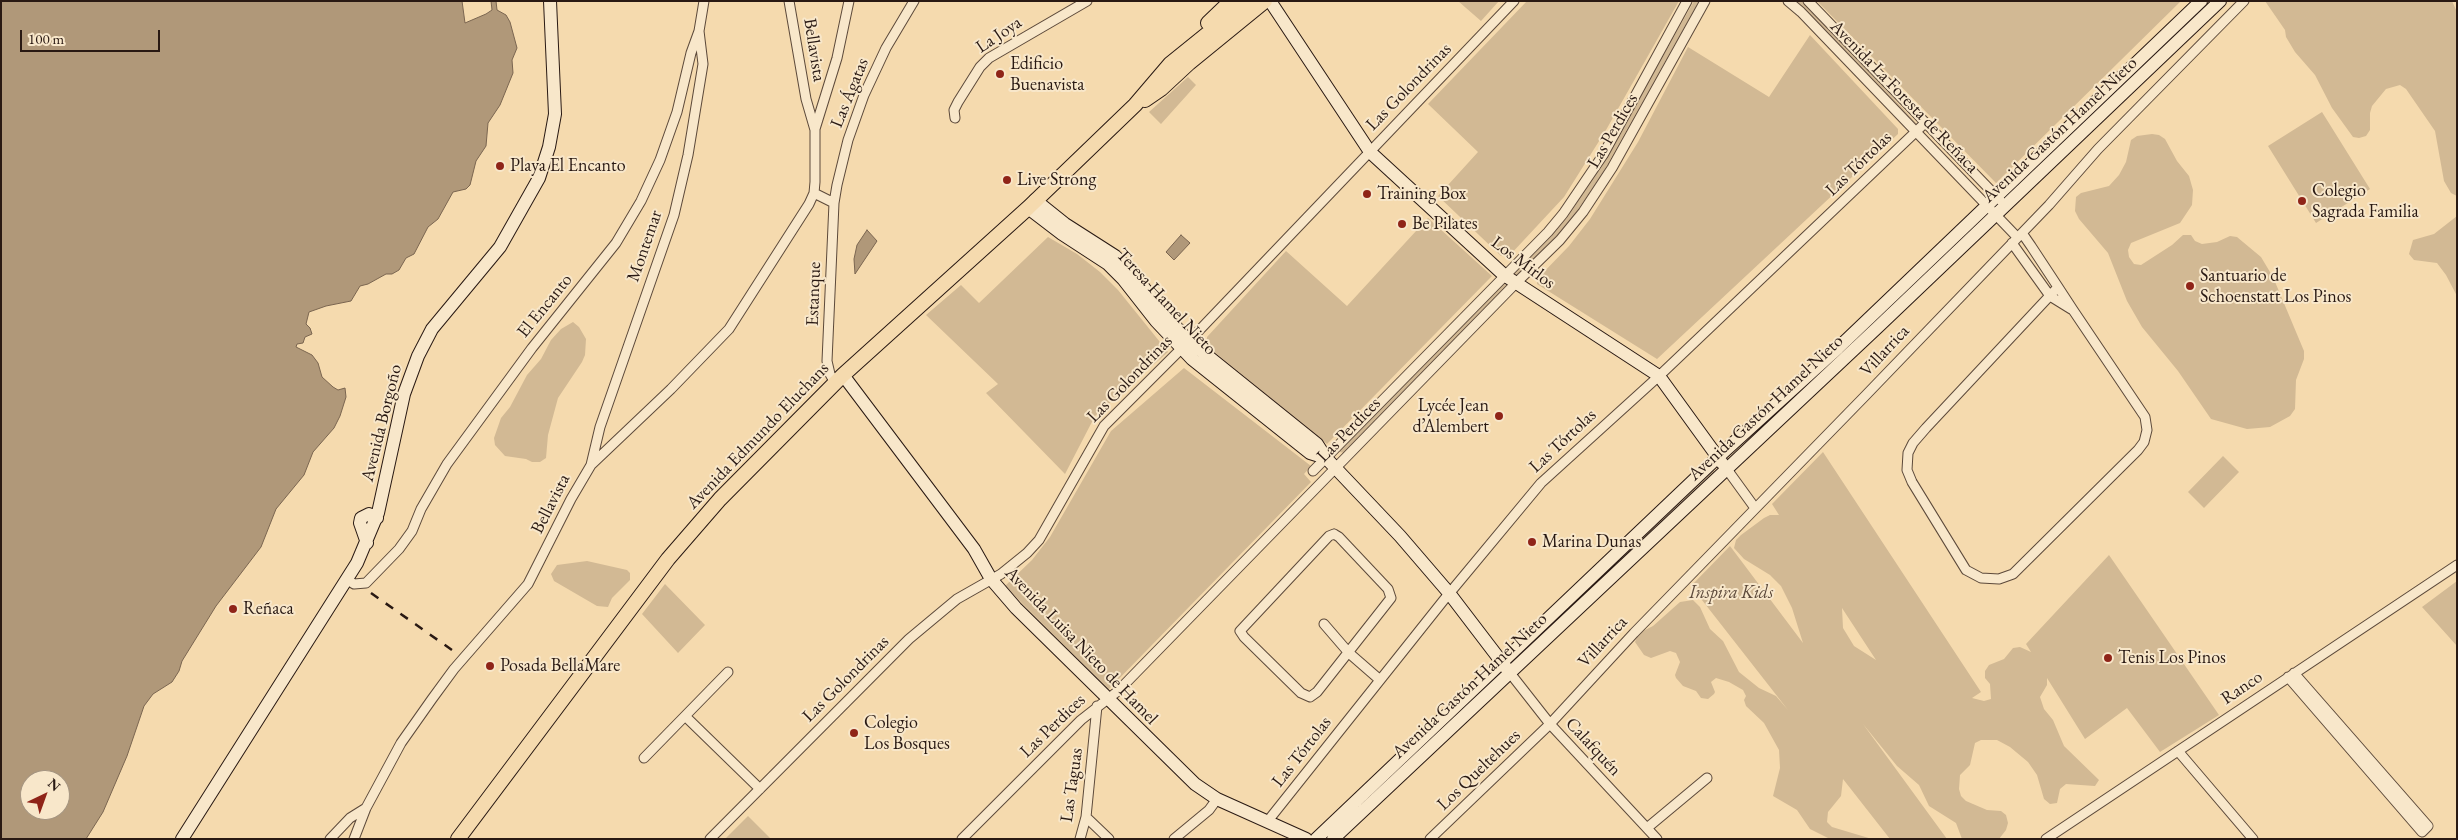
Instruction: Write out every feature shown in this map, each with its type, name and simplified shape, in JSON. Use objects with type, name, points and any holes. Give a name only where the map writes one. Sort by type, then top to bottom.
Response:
[{"type":"main road","name":"Avenida Borgoño","points":[[182,839],[367,543],[377,518],[404,394],[418,356],[432,329],[500,247],[532,192],[545,162],[555,114],[550,1]]},
{"type":"main road","points":[[1181,55],[1198,34],[1231,1]]},
{"type":"main road","name":"Avenida Edmundo Eluchans","points":[[458,839],[681,543],[730,488],[839,379],[1031,204],[1135,105],[1161,74],[1181,55],[1248,1]]},
{"type":"main road","name":"Avenida Edmundo Eluchans","points":[[1135,105],[1161,89],[1189,63],[1266,1]]},
{"type":"main road","name":"Los Mirlos","points":[[1270,1],[1370,152],[1504,275],[1659,376],[1726,468]]},
{"type":"main road","name":"Avenida Gastón Hamel Nieto","points":[[1316,839],[1718,457],[1838,348],[2201,1]]},
{"type":"main road","name":"Avenida Gastón Hamel Nieto","points":[[1333,839],[1879,326],[2220,1]]},
{"type":"main road","name":"Teresa Hamel Nieto","points":[[1031,204],[1116,271],[1185,345],[1317,444],[1326,458],[1449,593],[1510,673]]},
{"type":"main road","name":"Avenida Luisa Nieto de Hamel","points":[[839,379],[974,549],[991,579],[1102,703],[1188,778],[1217,799],[1306,839]]},
{"type":"street","name":"El Encanto","points":[[346,579],[354,584],[366,583],[399,549],[412,531],[431,491],[447,464],[532,348],[616,243],[641,201],[660,160],[677,112],[691,53],[699,31],[704,1]]},
{"type":"street","name":"Bellavista","points":[[330,839],[350,818],[366,808],[401,744],[432,698],[478,641],[513,604],[528,584],[571,498],[591,465],[671,389],[729,329],[814,193],[815,130],[806,99],[789,1]]},
{"type":"street","points":[[815,130],[837,58],[849,1]]},
{"type":"street","name":"Las Ágatas","points":[[834,203],[848,140],[864,95],[886,48],[914,1]]},
{"type":"street","name":"La Joya","points":[[955,118],[954,110],[958,102],[980,67],[989,58],[1087,1]]},
{"type":"street","name":"Las Golondrinas","points":[[710,839],[909,639],[957,598],[1010,567],[1033,546],[1099,432],[1185,345],[1514,1]]},
{"type":"street","name":"Las Perdices","points":[[1313,471],[1548,232],[1586,182],[1687,1]]},
{"type":"street","name":"Las Perdices","points":[[962,839],[1102,703],[1560,240],[1598,190],[1705,1]]},
{"type":"street","name":"Avenida La Foresta de Reñaca","points":[[1788,1],[1801,12],[1914,133],[2017,238]]},
{"type":"street","name":"Avenida La Foresta de Reñaca","points":[[1808,1],[2005,205]]},
{"type":"street","name":"Villarrica","points":[[1550,724],[1634,632],[2049,205],[2104,143],[2244,1]]},
{"type":"street","name":"Montemar","points":[[591,465],[600,427],[674,215],[686,164],[703,64],[699,31]]},
{"type":"street","name":"Las Tórtolas","points":[[1268,822],[1449,593],[1541,483],[1659,376],[1925,123]]},
{"type":"street","points":[[814,193],[834,203]]},
{"type":"street","name":"Estanque","points":[[834,203],[828,361],[830,374],[839,379]]},
{"type":"street","points":[[2017,238],[2058,287],[2145,417],[2145,437],[2138,450],[2013,574],[2000,579],[1981,578],[1966,570],[1912,482],[1907,470],[1908,453],[1912,443],[2058,287]]},
{"type":"street","points":[[2017,238],[2050,296],[2073,310]]},
{"type":"street","name":"Los Mirlos","points":[[1726,468],[1756,508]]},
{"type":"street","points":[[1332,535],[1339,537],[1388,589],[1391,598],[1349,653],[1318,692],[1310,697],[1302,693],[1240,631],[1332,535]]},
{"type":"street","name":"Ranco","points":[[2046,839],[2457,564]]},
{"type":"street","points":[[1324,624],[1349,653],[1380,680]]},
{"type":"street","points":[[644,758],[728,672]]},
{"type":"street","name":"Calafquén","points":[[1510,673],[1550,724],[1657,839]]},
{"type":"street","points":[[2291,675],[2428,826],[2422,832],[2291,675]]},
{"type":"street","name":"Las Taguas","points":[[1080,839],[1086,817],[1102,703]]},
{"type":"street","points":[[685,716],[760,789]]},
{"type":"street","name":"Los Queltehues","points":[[1430,839],[1550,724]]},
{"type":"street","points":[[2178,751],[2254,839]]},
{"type":"street","points":[[1647,828],[1707,778]]},
{"type":"street","points":[[1174,839],[1209,810],[1217,799]]},
{"type":"street","points":[[354,839],[366,808]]},
{"type":"street","points":[[1086,817],[1109,839]]},
{"type":"green space","points":[[1458,1],[1499,1],[1481,21]]},
{"type":"green space","points":[[1527,1],[1679,1],[1606,130],[1564,197],[1510,255],[1501,256],[1438,196],[1478,152],[1428,104]]},
{"type":"green space","points":[[1694,1],[1699,1],[1602,174],[1571,220],[1552,243],[1516,276],[1514,272],[1567,218],[1598,171]]},
{"type":"green space","points":[[1795,1],[1801,1],[1819,17],[1917,124],[1915,125]]},
{"type":"green space","points":[[1817,1],[2181,1],[1996,183]]},
{"type":"green space","points":[[2265,1],[2452,1],[2457,12],[2457,196],[2451,193],[2444,181],[2435,131],[2406,89],[2400,85],[2386,89],[2372,106],[2370,130],[2366,136],[2353,137],[2332,108],[2315,75],[2295,52],[2286,37],[2285,30]]},
{"type":"green space","points":[[1810,35],[1898,129],[1898,134],[1657,359],[1537,284],[1537,279],[1569,246],[1590,219],[1638,142],[1688,47],[1769,97]]},
{"type":"green space","points":[[1188,77],[1196,85],[1161,124],[1149,112]]},
{"type":"green space","points":[[2322,112],[2370,189],[2316,223],[2268,146]]},
{"type":"green space","name":"Santuario de Schoenstatt Los Pinos","points":[[2159,135],[2165,139],[2177,161],[2189,176],[2193,190],[2192,205],[2180,223],[2131,243],[2128,250],[2129,257],[2134,264],[2141,265],[2172,245],[2183,235],[2191,235],[2195,241],[2202,244],[2217,242],[2230,236],[2237,237],[2261,257],[2273,277],[2304,351],[2304,359],[2296,380],[2295,409],[2290,416],[2270,427],[2247,429],[2211,419],[2178,371],[2142,327],[2127,301],[2108,253],[2079,219],[2075,211],[2076,197],[2081,193],[2109,186],[2119,175],[2126,162],[2131,140],[2137,136]]},
{"type":"green space","points":[[2457,216],[2457,296],[2437,263],[2414,260],[2409,254],[2413,240],[2434,234]]},
{"type":"green space","points":[[1428,218],[1492,276],[1327,444],[1207,346],[1207,337],[1286,251],[1347,306]]},
{"type":"green space","points":[[1048,237],[1077,254],[1100,272],[1118,290],[1168,352],[1095,416],[1065,474],[986,393],[998,384],[926,315],[961,285],[979,303]]},
{"type":"green space","points":[[1503,284],[1506,284],[1506,287],[1344,453],[1340,452],[1340,449]]},
{"type":"green space","points":[[573,322],[579,327],[586,339],[585,355],[558,398],[548,435],[546,458],[540,462],[532,462],[526,459],[505,456],[495,445],[494,438],[501,418],[510,407],[527,375],[541,359],[551,340],[561,329]]},
{"type":"green space","points":[[1184,368],[1311,466],[1304,474],[1311,482],[1108,690],[1005,586],[1032,560],[1050,537],[1111,431]]},
{"type":"green space","name":"Inspira Kids","points":[[1823,452],[1981,692],[1972,698],[1984,701],[1991,699],[1990,684],[1985,678],[1985,671],[1989,665],[2004,659],[2013,648],[2020,647],[2031,652],[2026,644],[2109,555],[2219,715],[2160,752],[2127,708],[2085,739],[2047,678],[2047,685],[2040,697],[2044,709],[2053,720],[2064,746],[2099,780],[2095,786],[2066,784],[2060,789],[2057,803],[2050,804],[2044,799],[2037,775],[2028,762],[2010,747],[1997,740],[1981,740],[1975,743],[1970,765],[1960,775],[1959,789],[1961,796],[1966,801],[1987,810],[2001,811],[2006,815],[2008,823],[2006,830],[1999,839],[1962,839],[1956,823],[1929,806],[1919,785],[1897,766],[1863,724],[1947,839],[1890,839],[1843,779],[1841,796],[1828,812],[1827,822],[1832,827],[1872,839],[1830,839],[1810,829],[1797,810],[1773,796],[1780,768],[1779,750],[1764,723],[1746,706],[1744,700],[1746,696],[1743,690],[1729,682],[1716,678],[1711,682],[1714,694],[1708,699],[1701,698],[1696,691],[1683,686],[1676,678],[1675,675],[1680,662],[1676,653],[1670,651],[1651,658],[1644,655],[1635,642],[1639,633],[1653,626],[1680,602],[1693,600],[1700,607],[1710,629],[1723,641],[1739,672],[1759,688],[1776,696],[1788,710],[1691,586],[1730,546],[1803,643],[1792,608],[1781,586],[1770,575],[1744,559],[1734,548],[1736,540],[1741,535],[1764,518],[1770,515],[1779,515],[1772,504]],"holes":[[[1842,608],[1876,660],[1854,646],[1843,628]]]},
{"type":"green space","points":[[2223,456],[2239,472],[2204,508],[2188,492]]},
{"type":"green space","points":[[1713,469],[1715,473],[1519,657],[1514,657]]},
{"type":"green space","points":[[587,561],[627,570],[630,573],[630,580],[612,598],[608,607],[597,606],[554,581],[551,574],[557,565]]},
{"type":"green space","points":[[2457,581],[2457,646],[2422,607]]},
{"type":"green space","points":[[665,584],[705,625],[678,653],[642,614]]},
{"type":"green space","points":[[748,816],[771,839],[725,839]]},
{"type":"shaded area","points":[[1,1],[462,1],[465,23],[492,10],[491,1],[496,1],[497,10],[506,15],[510,22],[517,48],[512,60],[513,73],[500,105],[488,123],[486,146],[476,161],[470,185],[466,189],[453,192],[438,219],[428,227],[414,254],[406,258],[399,270],[360,286],[351,301],[309,312],[306,324],[312,334],[305,337],[303,343],[297,344],[296,347],[312,355],[318,363],[322,377],[333,387],[338,390],[345,388],[346,397],[340,416],[334,428],[313,452],[304,475],[276,509],[261,547],[216,606],[182,661],[179,671],[172,682],[153,694],[144,706],[127,756],[103,812],[86,839],[1,839]]},
{"type":"shaded area","points":[[867,230],[877,241],[855,274],[854,259],[857,245]]},
{"type":"shaded area","points":[[1181,235],[1190,243],[1174,260],[1166,252]]},
{"type":"railway","points":[[371,593],[452,650]]},
{"type":"place","name":"Edificio Buenavista","points":[[1000,74]]},
{"type":"place","name":"Playa El Encanto","points":[[500,166]]},
{"type":"place","name":"Live Strong","points":[[1007,180]]},
{"type":"place","name":"Training Box","points":[[1367,194]]},
{"type":"place","name":"Colegio Sagrada Familia","points":[[2302,201]]},
{"type":"place","name":"Be Pilates","points":[[1402,224]]},
{"type":"place","name":"Santuario de Schoenstatt Los Pinos","points":[[2190,286]]},
{"type":"place","name":"Lycée Jean d’Alembert","points":[[1499,416]]},
{"type":"place","name":"Marina Dunas","points":[[1532,542]]},
{"type":"place","name":"Reñaca","points":[[233,609]]},
{"type":"place","name":"Tenis Los Pinos","points":[[2108,658]]},
{"type":"place","name":"Posada BellaMare","points":[[490,666]]},
{"type":"place","name":"Colegio Los Bosques","points":[[854,733]]}]
